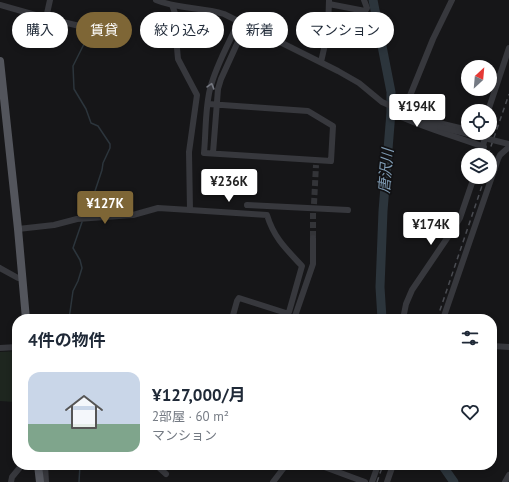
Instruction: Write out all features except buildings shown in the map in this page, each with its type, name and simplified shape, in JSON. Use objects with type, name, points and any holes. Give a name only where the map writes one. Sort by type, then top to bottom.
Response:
[{"type":"main road","points":[[0,61],[2,97],[18,229],[26,314]]},
{"type":"main road","points":[[39,470],[40,482]]},
{"type":"street","points":[[47,12],[50,0]]},
{"type":"street","points":[[156,0],[172,5],[214,11],[232,18]]},
{"type":"street","points":[[320,62],[328,31],[329,2],[365,11],[367,8],[364,0]]},
{"type":"street","points":[[405,108],[433,39],[452,0]]},
{"type":"street","points":[[0,5],[25,12]]},
{"type":"street","points":[[172,5],[180,24],[176,51],[178,59],[197,95],[189,152],[190,210]]},
{"type":"street","points":[[208,104],[308,111],[332,126],[331,160],[316,162],[204,153],[208,104],[214,77],[232,37]]},
{"type":"street","points":[[288,46],[338,70],[359,83],[382,102],[440,127],[508,148],[498,159],[445,314]]},
{"type":"street","points":[[213,153],[218,89],[235,48]]},
{"type":"street","points":[[490,104],[509,48]]},
{"type":"street","points":[[396,108],[398,105],[443,124],[461,128]]},
{"type":"street","points":[[396,108],[397,115],[422,126],[484,147],[485,140]]},
{"type":"street","points":[[403,314],[412,290],[460,218],[472,184]]},
{"type":"street","points":[[247,205],[348,210]]},
{"type":"street","points":[[18,229],[54,225],[77,219],[133,215],[158,208],[267,215],[276,238],[302,266],[288,312],[286,313],[240,298],[237,301],[233,314]]},
{"type":"street","points":[[296,314],[313,264],[313,238]]},
{"type":"street","points":[[0,268],[18,278],[22,278]]},
{"type":"street","points":[[497,346],[509,347]]},
{"type":"street","points":[[0,348],[12,347]]},
{"type":"street","points":[[11,482],[12,477],[18,470]]},
{"type":"street","points":[[45,470],[46,482]]},
{"type":"street","points":[[162,470],[166,474]]},
{"type":"street","points":[[274,482],[282,470]]},
{"type":"street","points":[[333,470],[365,482]]},
{"type":"street","points":[[372,482],[376,470]]},
{"type":"street","points":[[387,482],[391,470]]},
{"type":"street","points":[[505,482],[509,475]]},
{"type":"shaded area","points":[[12,351],[12,402],[0,401],[0,352]]},
{"type":"waterway","name":"唐沢川","points":[[373,0],[391,92],[391,112],[383,211],[380,287],[382,314]]},
{"type":"waterway","points":[[82,48],[73,66],[74,89],[86,109],[91,123],[98,126],[110,144],[110,148],[103,163],[91,203],[84,216]]},
{"type":"waterway","points":[[70,314],[73,291],[82,268],[80,260],[73,248],[82,222]]},
{"type":"waterway","points":[[79,482],[80,470]]},
{"type":"waterway","name":"唐沢川","points":[[446,470],[454,482]]},
{"type":"tunnel","points":[[314,204],[316,165]]},
{"type":"tunnel","points":[[313,213],[313,238]]},
{"type":"railway","points":[[490,148],[509,94]]},
{"type":"railway","points":[[439,314],[483,184]]},
{"type":"railway","points":[[377,482],[381,470]]}]
